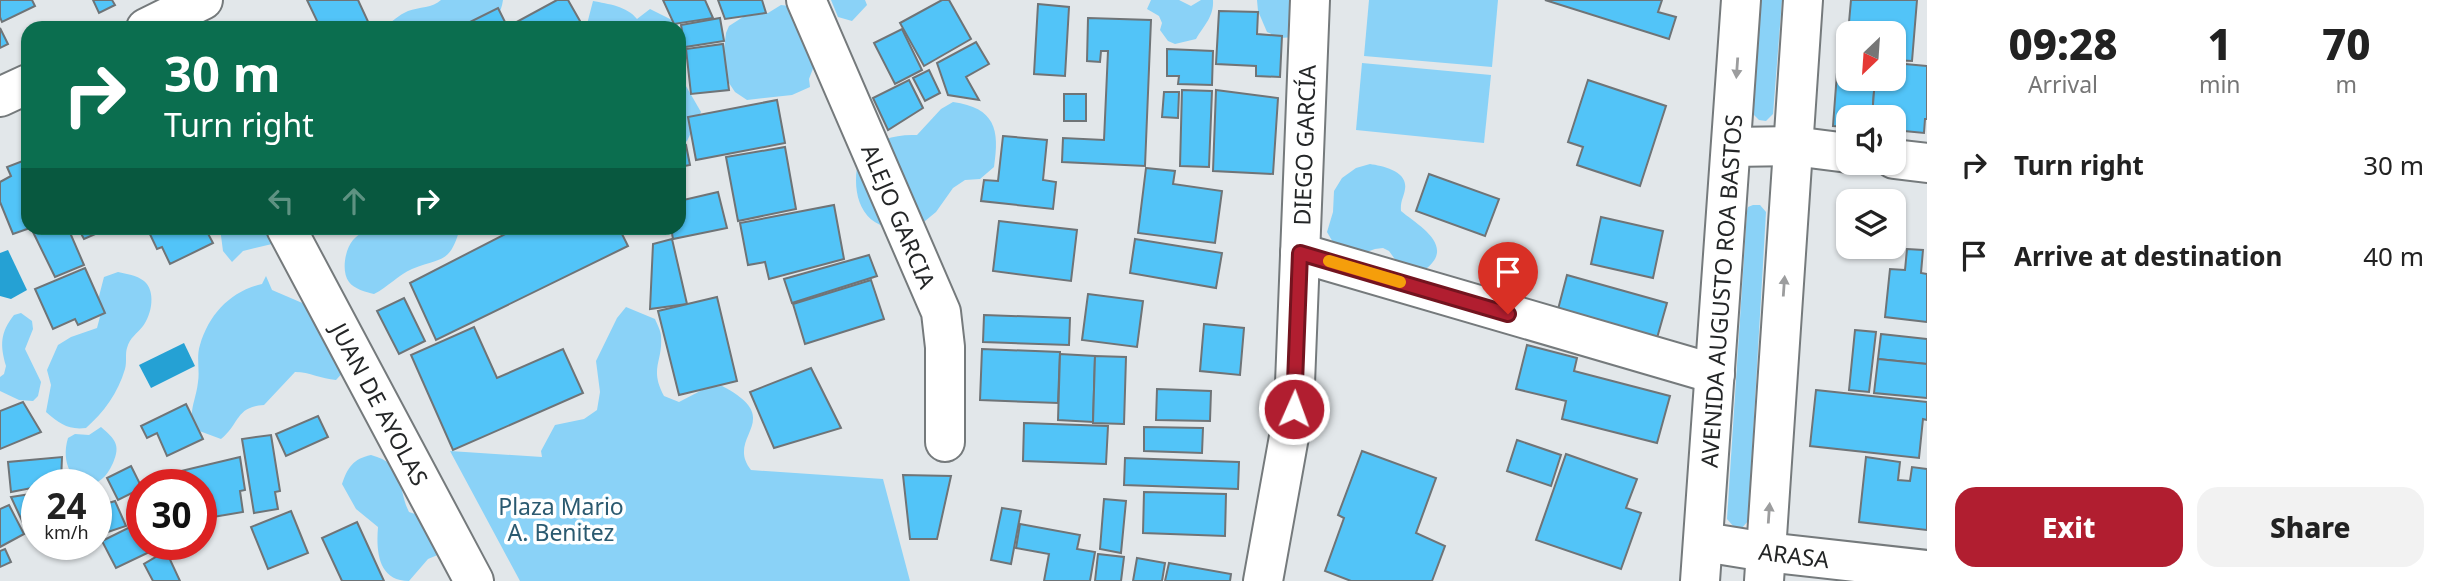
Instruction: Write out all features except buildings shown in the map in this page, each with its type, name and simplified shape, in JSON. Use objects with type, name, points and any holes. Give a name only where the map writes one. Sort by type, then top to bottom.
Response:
[{"type":"street","name":"ALEJO GARCIA","points":[[806,0],[942,312],[945,346],[945,442]]},
{"type":"street","name":"DIEGO GARCÍA","points":[[1263,581],[1294,409],[1310,0]]},
{"type":"street","name":"AVENIDA AUGUSTO ROA BASTOS","points":[[1700,581],[1741,0]]},
{"type":"street","points":[[1765,566],[1803,0]]},
{"type":"street","points":[[0,97],[21,87]]},
{"type":"street","points":[[1731,147],[1793,146],[1836,151]]},
{"type":"street","points":[[1906,160],[1927,163]]},
{"type":"street","name":"JUAN DE AYOLAS","points":[[290,235],[474,581]]},
{"type":"street","points":[[1300,253],[1715,374]]},
{"type":"street","name":"ARASA","points":[[1704,542],[1765,566],[1927,570]]},
{"type":"green space","points":[[441,0],[503,0],[494,21],[392,21],[412,10],[434,5]]},
{"type":"green space","points":[[831,0],[865,0],[867,5],[852,21],[838,17]]},
{"type":"green space","points":[[1151,0],[1179,0],[1191,6],[1201,0],[1213,0],[1213,6],[1208,21],[1196,39],[1175,44],[1168,41],[1160,30],[1162,23],[1159,16],[1147,9]]},
{"type":"green space","points":[[1257,0],[1293,0],[1295,37],[1280,38],[1267,32],[1258,11]]},
{"type":"green space","points":[[1369,0],[1498,0],[1492,67],[1364,56]]},
{"type":"green space","points":[[1760,0],[1782,0],[1773,114],[1766,121],[1759,120],[1752,113]]},
{"type":"green space","points":[[593,1],[623,8],[637,19],[650,9],[674,21],[588,21]]},
{"type":"green space","points":[[781,5],[789,6],[817,58],[809,79],[810,87],[792,95],[747,100],[735,92],[727,80],[723,58],[726,33],[729,26],[743,17],[768,13]]},
{"type":"green space","points":[[1362,63],[1491,75],[1484,143],[1356,130]]},
{"type":"green space","points":[[686,86],[701,112],[686,142]]},
{"type":"green space","points":[[953,102],[978,109],[992,122],[996,142],[994,167],[980,179],[965,180],[953,188],[936,212],[914,230],[889,228],[875,222],[867,215],[858,197],[856,175],[860,154],[887,139],[917,135],[941,109]]},
{"type":"green space","points":[[1370,164],[1394,170],[1403,178],[1405,189],[1401,211],[1425,230],[1436,245],[1437,254],[1433,262],[1423,271],[1402,269],[1389,251],[1383,248],[1361,254],[1334,244],[1327,232],[1333,212],[1334,191],[1342,178],[1356,168]]},
{"type":"green space","points":[[1760,205],[1766,212],[1748,521],[1742,528],[1734,527],[1727,519],[1747,211],[1748,207]]},
{"type":"green space","points":[[221,235],[273,235],[272,244],[243,251],[232,262],[223,251]]},
{"type":"green space","points":[[359,235],[458,235],[444,258],[412,269],[374,294],[360,290],[347,278],[345,261],[353,240]]},
{"type":"green space","points":[[118,272],[138,277],[148,285],[151,296],[149,315],[128,344],[125,369],[110,402],[86,428],[69,427],[46,412],[51,385],[47,370],[58,345],[71,337],[97,328],[101,313],[98,300],[104,277]]},
{"type":"green space","points":[[266,276],[272,290],[314,308],[347,368],[336,380],[295,372],[264,405],[255,406],[243,413],[221,439],[194,429],[192,422],[200,345],[215,314],[231,298],[262,284]]},
{"type":"green space","name":"Plaza Mario A. Benitez","points":[[626,307],[655,319],[659,328],[661,345],[657,378],[664,396],[679,402],[706,388],[722,386],[741,398],[751,409],[753,419],[744,447],[745,458],[751,470],[883,479],[910,581],[520,581],[450,451],[542,457],[541,451],[555,425],[584,419],[597,410],[600,392],[596,361],[617,318]]},
{"type":"green space","points":[[21,313],[32,321],[33,329],[25,349],[41,382],[38,396],[33,401],[19,400],[0,391],[0,377],[6,366],[2,345],[4,334],[14,315]]},
{"type":"green space","points":[[101,427],[115,443],[115,457],[109,469],[70,469],[66,452],[68,438],[75,434],[89,435]]},
{"type":"green space","points":[[371,455],[390,464],[395,470],[409,512],[424,517],[440,554],[428,559],[409,581],[399,580],[385,570],[379,555],[378,527],[356,509],[342,484],[352,465]]},
{"type":"shaded area","points":[[8,250],[27,290],[11,299],[0,296],[0,253]]},
{"type":"shaded area","points":[[184,343],[195,366],[151,388],[139,365]]},
{"type":"slow traffic","points":[[1329,261],[1400,282]]},
{"type":"route","points":[[1294,409],[1300,253],[1508,314]]}]
